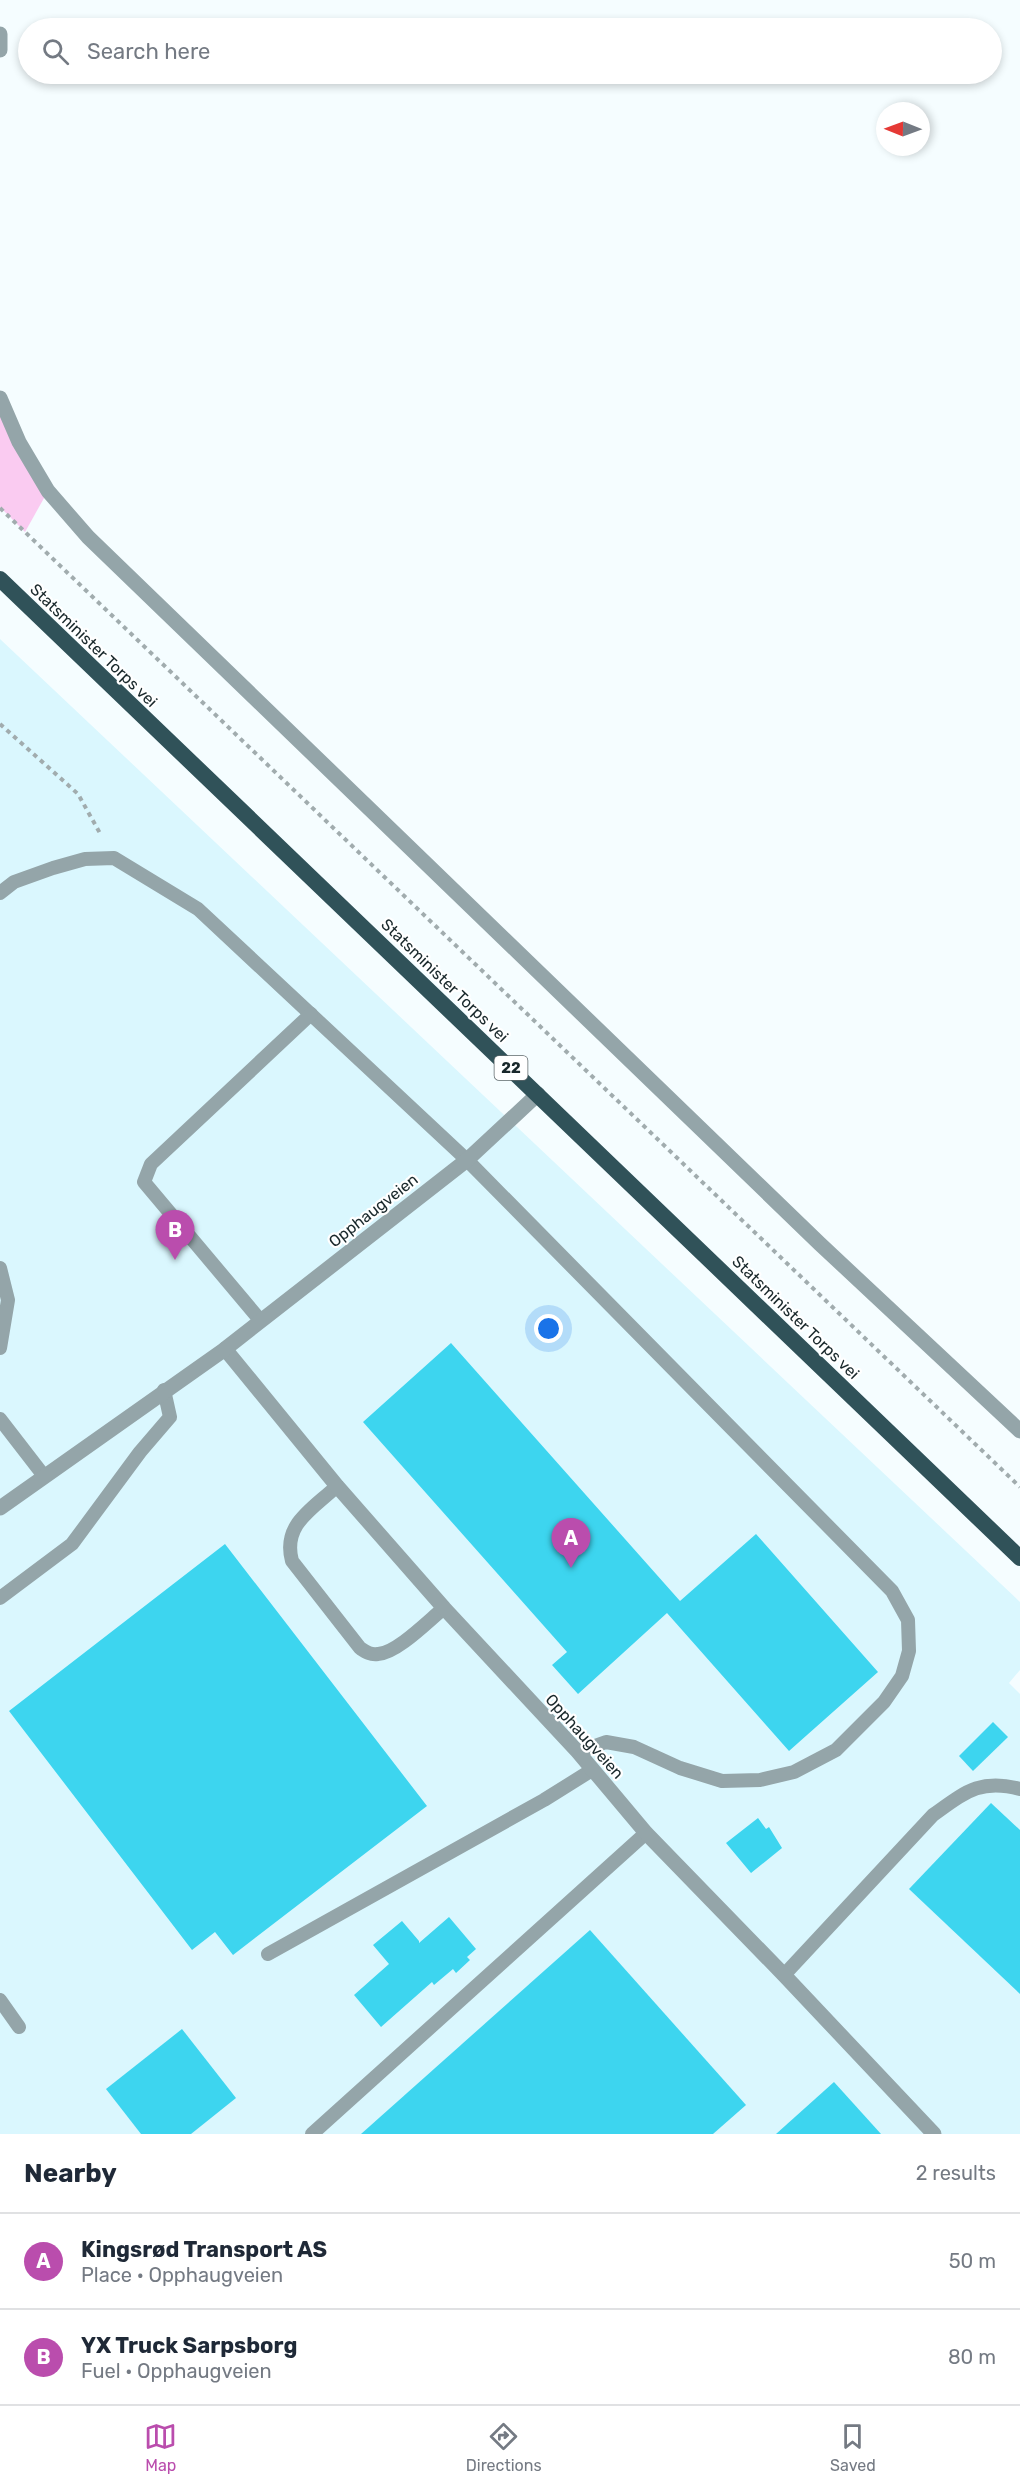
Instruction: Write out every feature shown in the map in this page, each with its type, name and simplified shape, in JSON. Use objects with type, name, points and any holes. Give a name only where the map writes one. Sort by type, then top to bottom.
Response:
[{"type":"highway","name":"Statsminister Torps vei","points":[[0,579],[1020,1558]]},
{"type":"street","points":[[0,34],[0,50]]},
{"type":"street","points":[[0,398],[19,442],[48,491],[88,537],[820,1244],[1020,1431]]},
{"type":"street","name":"Opphaugveien","points":[[0,1508],[225,1349],[467,1160],[538,1094]]},
{"type":"street","name":"Opphaugveien","points":[[225,1349],[337,1486],[444,1608],[578,1752],[646,1833],[784,1974],[934,2134]]},
{"type":"lane","points":[[0,893],[14,882],[53,868],[85,859],[114,858],[198,909],[467,1160],[892,1591],[908,1620],[907,1659],[902,1676],[884,1702],[836,1750],[794,1772],[760,1780],[722,1781],[680,1768],[634,1747],[606,1742],[578,1752]]},
{"type":"lane","points":[[260,1320],[144,1182],[151,1164],[311,1014]]},
{"type":"lane","points":[[0,1268],[8,1300],[0,1348]]},
{"type":"lane","points":[[0,1598],[72,1544],[140,1452],[170,1417],[164,1390]]},
{"type":"lane","points":[[0,1419],[44,1476]]},
{"type":"lane","points":[[337,1486],[296,1525],[290,1535],[289,1548],[292,1561],[360,1648],[370,1654],[392,1650],[444,1608]]},
{"type":"lane","points":[[268,1954],[544,1800],[592,1770]]},
{"type":"lane","points":[[784,1974],[933,1815],[980,1785],[1003,1784],[1020,1789]]},
{"type":"lane","points":[[312,2134],[646,1833]]},
{"type":"lane","points":[[0,2000],[19,2027]]},
{"type":"path","points":[[0,508],[1020,1487]]},
{"type":"path","points":[[0,724],[78,794],[114,858]]},
{"type":"shaded area","points":[[0,398],[48,491],[25,532],[0,507]]},
{"type":"shaded area","points":[[0,639],[1020,1602],[1020,1670],[1009,1683],[1020,1694],[1020,2134],[0,2134]]},
{"type":"building","points":[[451,1343],[680,1601],[756,1534],[878,1672],[789,1751],[667,1613],[578,1694],[552,1665],[567,1652],[363,1422]]},
{"type":"building","points":[[225,1544],[427,1806],[233,1955],[215,1932],[192,1950],[9,1711]]},
{"type":"building","points":[[993,1722],[1008,1737],[973,1771],[959,1756]]},
{"type":"building","points":[[991,1803],[1020,1830],[1020,1994],[909,1889]]},
{"type":"building","points":[[758,1818],[766,1829],[769,1827],[782,1848],[751,1873],[726,1843]]},
{"type":"building","points":[[449,1917],[476,1949],[467,1957],[470,1960],[456,1973],[453,1969],[434,1985],[432,1982],[381,2027],[354,1995],[389,1964],[373,1945],[402,1921],[419,1943]]},
{"type":"building","points":[[590,1930],[746,2105],[713,2134],[361,2134]]},
{"type":"building","points":[[182,2029],[236,2098],[191,2134],[141,2134],[106,2089]]},
{"type":"building","points":[[834,2082],[881,2134],[776,2134]]},
{"type":"place","name":"YX Truck Sarpsborg","points":[[175,1260]]},
{"type":"place","name":"Kingsrød Transport AS","points":[[571,1568]]}]
